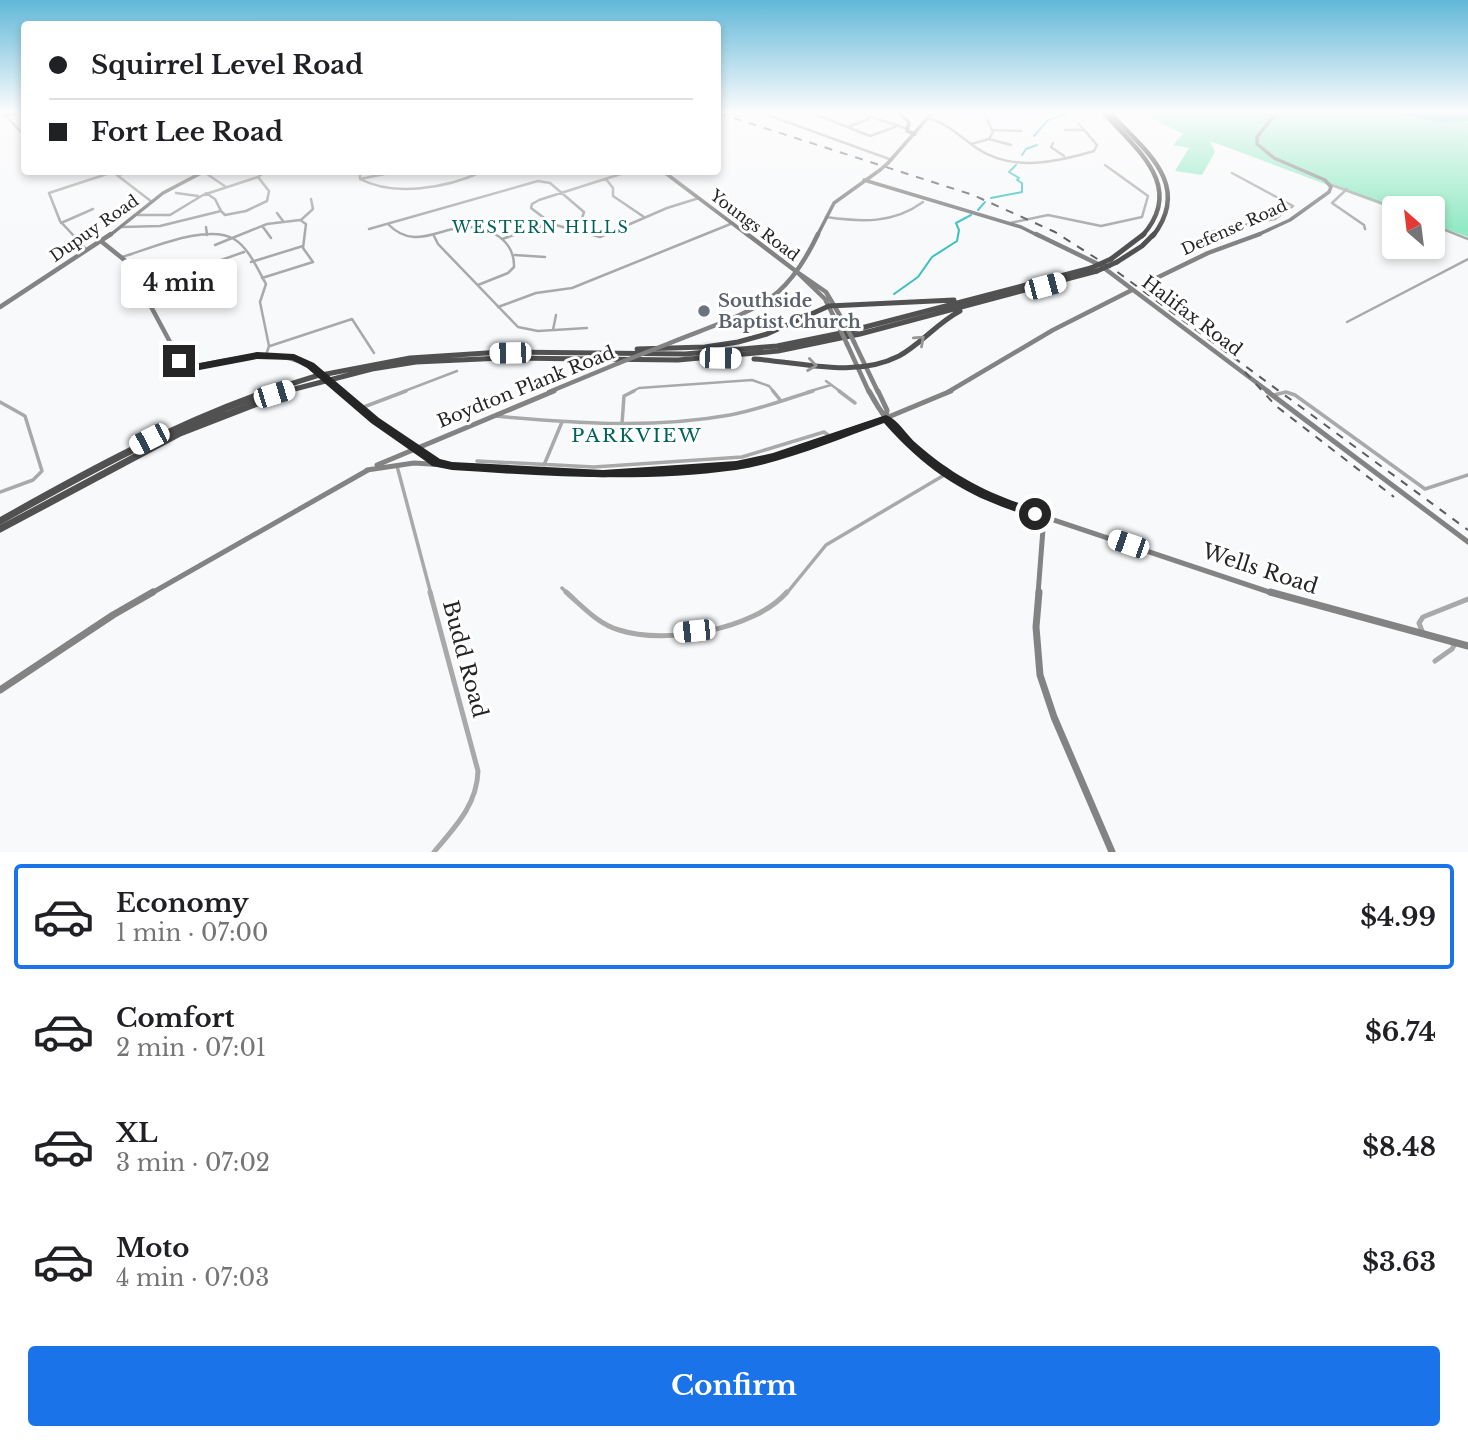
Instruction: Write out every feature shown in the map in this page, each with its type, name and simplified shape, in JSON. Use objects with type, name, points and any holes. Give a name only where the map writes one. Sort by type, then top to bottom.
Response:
[{"type":"highway","points":[[1114,260],[1149,231],[1159,215],[1162,196],[1160,183],[1152,166],[1140,153]]},
{"type":"highway","points":[[720,358],[812,346],[981,303],[1094,270],[1138,250],[1154,236],[1164,220],[1170,202],[1166,181],[1145,153]]},
{"type":"highway","points":[[0,521],[149,439],[208,412],[274,388],[347,369],[402,359],[473,353],[705,353],[773,347],[829,336],[1094,270]]},
{"type":"highway","points":[[562,352],[705,347],[767,334],[832,305],[945,301],[995,293]]},
{"type":"highway","points":[[0,529],[139,451],[188,427],[274,394],[347,374],[396,365],[463,359],[769,359],[863,368],[897,357],[947,318],[981,303]]},
{"type":"street","points":[[857,153],[886,165]]},
{"type":"street","name":"Boydton Plank Road","points":[[0,690],[113,615],[367,470],[754,307],[778,292],[797,272],[836,200],[886,165],[897,153]]},
{"type":"street","points":[[985,153],[1013,162],[1031,163],[1088,153]]},
{"type":"street","points":[[1059,153],[1065,157]]},
{"type":"street","points":[[1266,153],[1329,184],[1382,203]]},
{"type":"street","points":[[1010,223],[1044,215],[1101,226],[1140,219],[1145,212],[1148,196],[1105,165]]},
{"type":"street","points":[[1205,233],[1278,218],[1292,206],[1232,173]]},
{"type":"street","points":[[88,251],[61,223],[49,193],[104,175]]},
{"type":"street","points":[[117,175],[152,202]]},
{"type":"street","name":"Dupuy Road","points":[[0,307],[102,242],[163,193],[197,175]]},
{"type":"street","points":[[208,175],[226,187]]},
{"type":"street","points":[[138,215],[170,215],[206,193],[260,175]]},
{"type":"street","points":[[360,179],[379,175]]},
{"type":"street","points":[[360,179],[372,186],[393,188],[475,175]]},
{"type":"street","points":[[618,175],[539,200],[531,205],[532,209],[550,223],[590,236],[603,236],[699,198]]},
{"type":"street","name":"Youngs Road","points":[[668,175],[787,264],[832,305]]},
{"type":"street","points":[[206,193],[215,199],[225,215],[232,215],[267,201],[270,195],[268,185],[258,177]]},
{"type":"street","points":[[606,179],[613,188],[613,196],[645,218]]},
{"type":"street","name":"Halifax Road","points":[[864,180],[1010,223],[1103,267],[1468,541]]},
{"type":"street","points":[[369,229],[535,181],[548,182],[584,214],[566,229]]},
{"type":"street","name":"Defense Road","points":[[1142,285],[1208,253],[1287,221],[1329,192],[1329,184]]},
{"type":"street","points":[[1347,189],[1332,204],[1359,221],[1365,229]]},
{"type":"street","points":[[176,193],[200,196]]},
{"type":"street","points":[[215,245],[283,221],[300,220],[313,209],[311,200]]},
{"type":"street","points":[[826,217],[862,222],[878,221],[906,215],[923,202]]},
{"type":"street","points":[[61,223],[93,209]]},
{"type":"street","points":[[122,227],[152,229],[175,220],[189,220],[221,211]]},
{"type":"street","points":[[277,213],[283,221]]},
{"type":"street","points":[[170,215],[175,220]]},
{"type":"street","points":[[1278,218],[1287,221]]},
{"type":"street","points":[[262,278],[312,263],[303,246],[306,224],[300,220]]},
{"type":"street","points":[[502,239],[550,223]]},
{"type":"street","points":[[498,307],[536,293],[572,288],[733,223]]},
{"type":"street","points":[[388,224],[400,233],[434,236],[467,227],[502,239],[515,255],[515,264],[511,271],[478,285]]},
{"type":"street","points":[[206,227],[207,235]]},
{"type":"street","points":[[263,227],[271,238]]},
{"type":"street","points":[[1446,230],[1468,239]]},
{"type":"street","points":[[122,257],[207,235],[230,238],[244,252],[266,287],[261,305],[269,346],[266,355]]},
{"type":"street","points":[[434,236],[433,239],[521,329],[587,328]]},
{"type":"street","points":[[102,242],[122,257],[184,368],[266,355],[294,357],[310,366],[360,409],[439,464]]},
{"type":"street","points":[[251,262],[303,246]]},
{"type":"street","points":[[141,288],[244,252]]},
{"type":"street","points":[[515,255],[545,257]]},
{"type":"street","points":[[1347,322],[1468,259]]},
{"type":"street","points":[[787,264],[796,266],[804,262]]},
{"type":"street","points":[[208,265],[220,276]]},
{"type":"street","points":[[367,470],[396,464],[439,464],[586,475],[749,463],[886,418],[963,384],[1053,330],[1132,290]]},
{"type":"street","points":[[832,305],[838,325],[850,343]]},
{"type":"street","name":"Wells Road","points":[[832,305],[845,324],[850,343],[863,368],[879,411],[911,446],[946,474],[982,496],[1294,600],[1468,646]]},
{"type":"street","points":[[553,330],[556,316]]},
{"type":"street","points":[[269,346],[353,320],[374,353]]},
{"type":"street","points":[[360,409],[457,371]]},
{"type":"street","points":[[622,424],[624,396],[639,388],[752,380],[769,386],[781,401]]},
{"type":"street","points":[[826,380],[855,403]]},
{"type":"street","points":[[493,415],[562,422],[622,424],[727,416],[831,385]]},
{"type":"street","points":[[1274,395],[1295,395],[1425,489],[1468,475]]},
{"type":"street","points":[[0,402],[25,416],[42,473],[37,478],[0,492]]},
{"type":"street","points":[[544,465],[562,422]]},
{"type":"street","points":[[477,460],[608,467],[727,458],[768,450],[824,432],[831,437]]},
{"type":"street","name":"Budd Road","points":[[396,464],[478,771],[475,796],[434,852]]},
{"type":"street","points":[[562,588],[603,622],[628,633],[668,634],[739,623],[764,613],[779,601],[813,556],[826,544],[946,474]]},
{"type":"street","points":[[1044,516],[1036,627],[1040,673],[1055,717],[1112,852]]},
{"type":"street","points":[[1422,633],[1419,623],[1423,617],[1468,599]]},
{"type":"street","points":[[1435,661],[1452,649],[1456,642]]},
{"type":"green space","points":[[1186,153],[1215,153],[1202,175],[1175,171]]},
{"type":"green space","points":[[1242,153],[1468,153],[1468,237],[1446,229],[1446,196],[1382,196],[1382,205]]},
{"type":"waterway","points":[[991,198],[1022,192],[1022,183],[1017,180],[1019,178],[1009,172],[1016,165]]},
{"type":"waterway","points":[[978,210],[985,202]]},
{"type":"waterway","points":[[894,294],[918,277],[932,257],[957,241],[959,230],[956,223],[971,215]]},
{"type":"railway","points":[[842,153],[973,195],[1055,232],[1116,271],[1468,530]]},
{"type":"railway","points":[[1245,372],[1276,406],[1394,497]]},
{"type":"place","name":"Southside Baptist Church","points":[[704,311]]},
{"type":"district","name":"WESTERN HILLS","points":[[541,227]]},
{"type":"district","name":"PARKVIEW","points":[[637,435]]},
{"type":"route","points":[[179,361],[182,367],[189,369],[272,354],[294,357],[310,366],[375,421],[436,463],[452,466],[603,475],[736,465],[775,457],[886,418],[911,446],[961,484],[982,496],[1035,514]]}]
